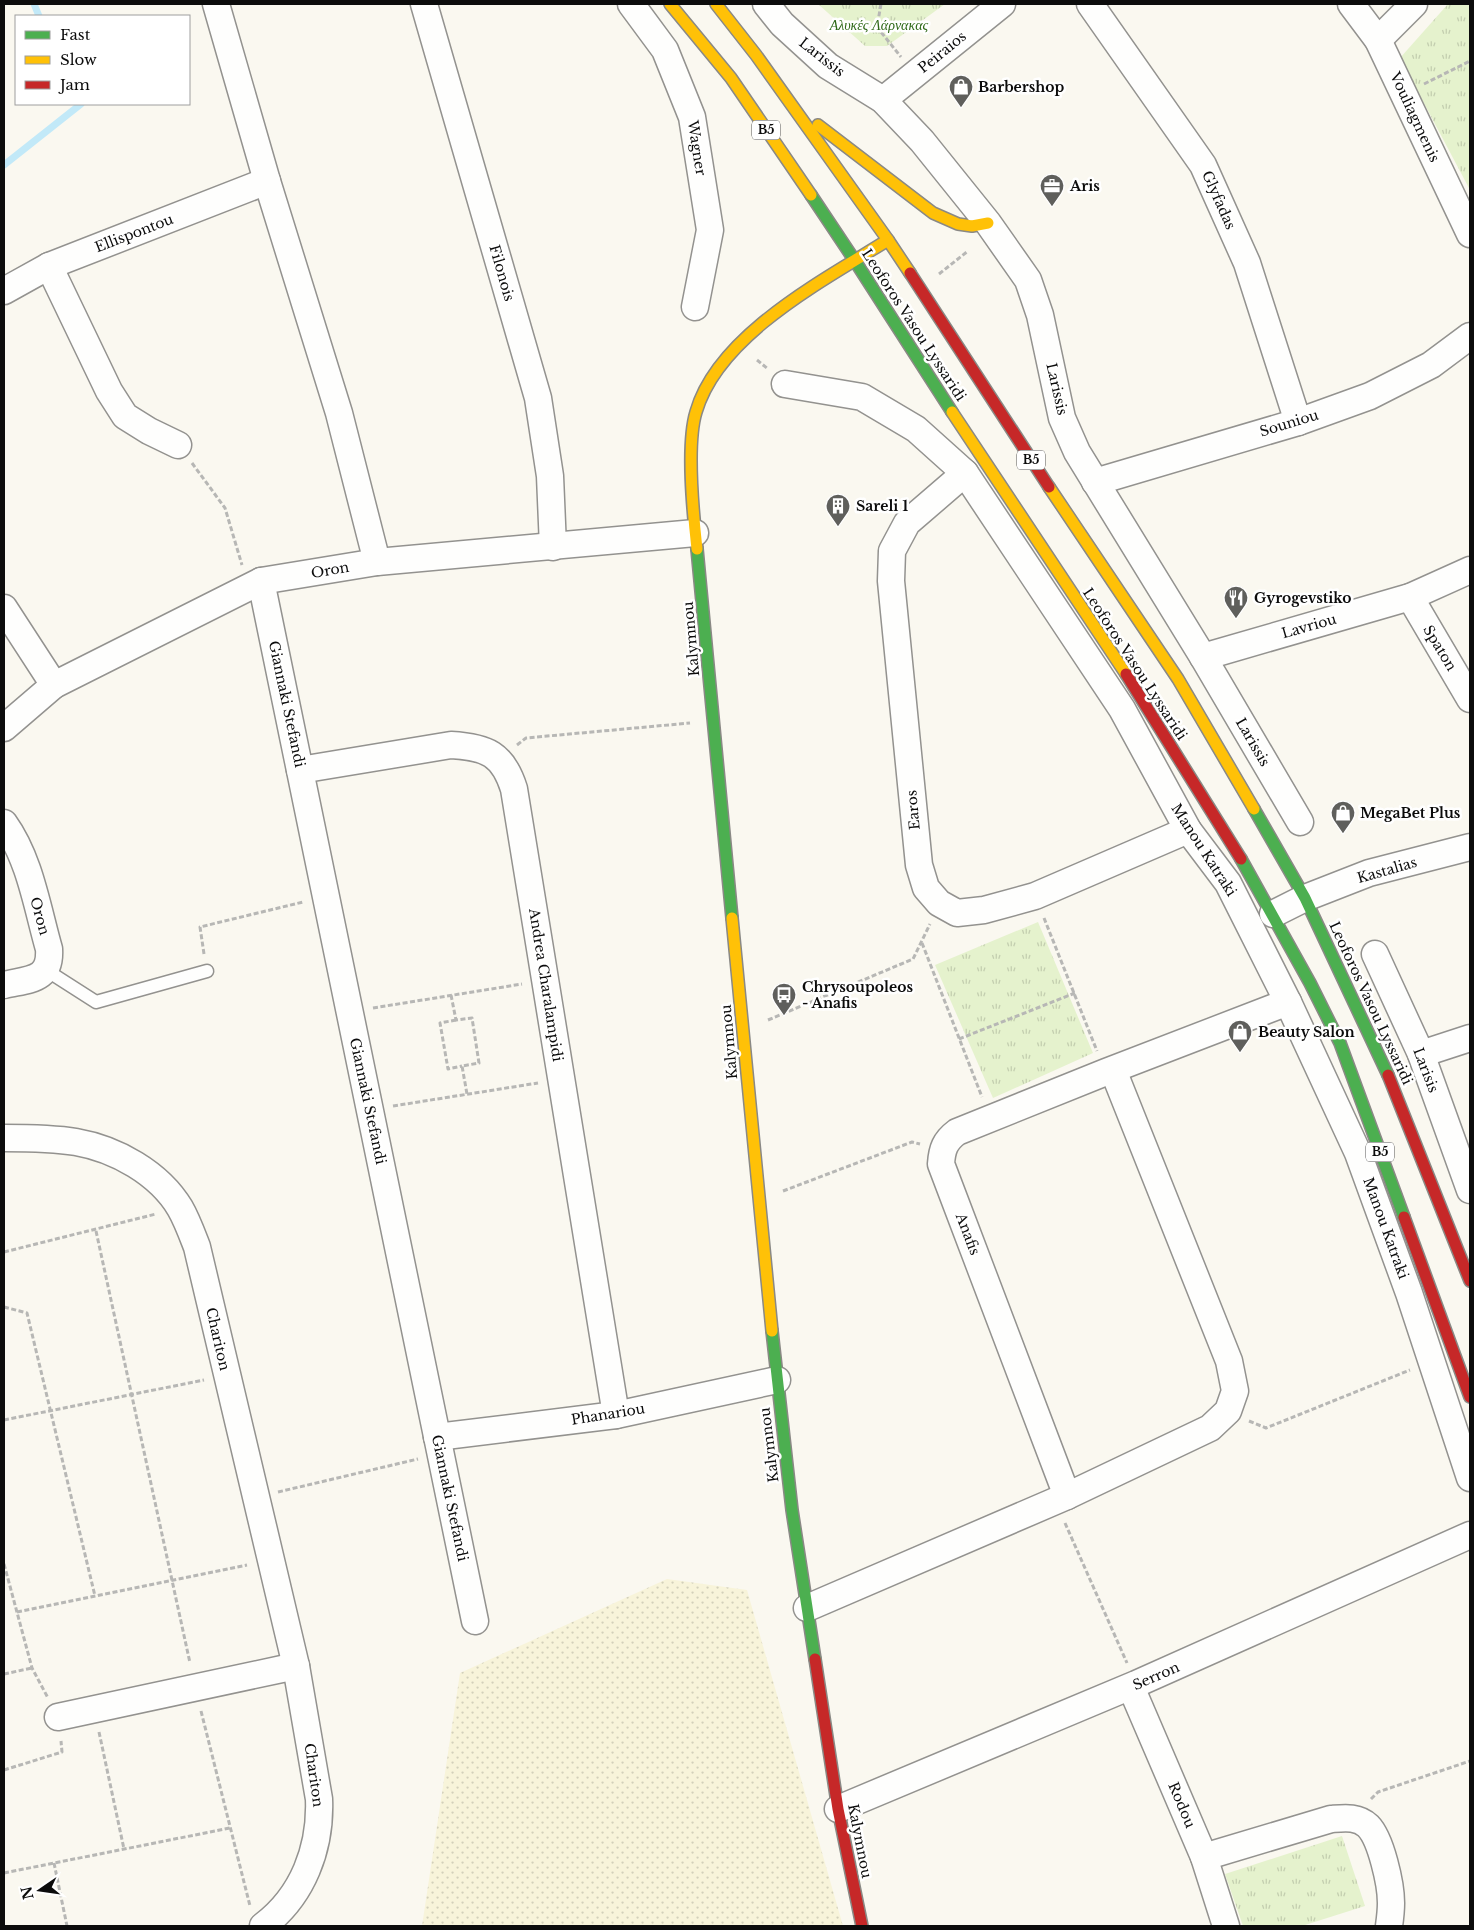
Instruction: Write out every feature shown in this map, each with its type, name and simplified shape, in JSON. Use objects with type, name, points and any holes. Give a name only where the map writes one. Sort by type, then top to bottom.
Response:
[{"type":"main road","name":"Leoforos Vasou Lyssaridi","points":[[670,4],[730,78],[856,261],[995,479],[1141,698],[1248,870],[1340,1043],[1470,1397]]},
{"type":"main road","name":"Leoforos Vasou Lyssaridi","points":[[716,4],[791,103],[888,240],[1025,451],[1178,680],[1280,852],[1305,898],[1388,1074],[1470,1281]]},
{"type":"main road","points":[[791,103],[932,213],[958,224],[972,226],[988,223]]},
{"type":"main road","name":"Kalymnou","points":[[862,1926],[838,1809],[792,1510],[777,1380],[713,721],[691,457],[696,412],[706,386],[724,362],[747,337],[784,308],[888,240]]},
{"type":"street","points":[[216,4],[267,180],[339,413],[377,562]]},
{"type":"street","name":"Filonois","points":[[424,4],[538,398],[550,476],[553,546]]},
{"type":"street","name":"Wagner","points":[[631,4],[665,50],[692,117],[710,230],[695,307]]},
{"type":"street","name":"Larissis","points":[[766,4],[782,24],[828,66],[883,100],[922,140],[988,223],[1028,280],[1040,315],[1062,418],[1077,452],[1203,657],[1300,822]]},
{"type":"street","name":"Peiraios","points":[[883,100],[1002,4]]},
{"type":"street","name":"Glyfadas","points":[[1090,4],[1203,165],[1247,263],[1298,422]]},
{"type":"street","name":"Vouliagmenis","points":[[1352,4],[1378,40],[1470,234]]},
{"type":"street","points":[[1378,40],[1414,4]]},
{"type":"street","name":"Ellispontou","points":[[4,291],[49,266],[267,180]]},
{"type":"street","points":[[49,266],[109,391],[125,416],[149,431],[178,445]]},
{"type":"street","name":"Souniou","points":[[1095,482],[1298,422],[1370,396],[1431,365],[1470,336]]},
{"type":"street","name":"Manou Katraki","points":[[785,384],[862,397],[916,429],[965,474],[1122,709],[1188,830],[1228,883],[1288,1002],[1358,1153],[1410,1293],[1470,1478]]},
{"type":"street","name":"Earos","points":[[939,903],[926,888],[919,865],[891,581],[892,551],[907,523],[965,474]]},
{"type":"street","name":"Oron","points":[[4,728],[54,685],[255,584],[377,562],[696,533]]},
{"type":"street","name":"Lavriou","points":[[1203,657],[1410,597],[1470,570]]},
{"type":"street","name":"Giannaki Stefandi","points":[[255,584],[300,770],[475,1621]]},
{"type":"street","name":"Spaton","points":[[1410,597],[1470,699]]},
{"type":"street","points":[[4,608],[54,685]]},
{"type":"street","points":[[300,770],[451,745],[485,750],[498,759]]},
{"type":"street","name":"Andrea Charalampidi","points":[[498,759],[508,771],[514,789],[616,1415]]},
{"type":"street","name":"Oron","points":[[4,823],[18,844],[28,872],[49,949],[50,961],[46,970]]},
{"type":"street","points":[[939,903],[957,913],[984,910],[1035,896],[1188,830]]},
{"type":"street","name":"Kastalias","points":[[1273,914],[1305,898],[1370,873],[1470,847]]},
{"type":"street","name":"Larisis","points":[[1375,954],[1420,1054],[1470,1190]]},
{"type":"street","points":[[4,985],[35,978],[46,970]]},
{"type":"street","points":[[942,1150],[948,1139],[957,1132],[1288,1002]]},
{"type":"street","points":[[1420,1054],[1470,1038]]},
{"type":"street","points":[[808,1608],[1061,1499],[1210,1428],[1228,1411],[1235,1391],[1229,1361],[1109,1071]]},
{"type":"street","name":"Chariton","points":[[4,1138],[56,1139],[78,1142],[103,1150],[141,1168],[168,1192],[180,1208],[197,1247],[296,1666],[319,1799],[320,1818],[314,1848],[301,1884],[273,1918],[257,1917]]},
{"type":"street","name":"Anafis","points":[[942,1150],[941,1164],[1061,1499]]},
{"type":"street","name":"Phanariou","points":[[439,1445],[616,1415],[777,1380]]},
{"type":"street","name":"Serron","points":[[838,1809],[1134,1686],[1470,1535]]},
{"type":"street","points":[[58,1717],[296,1666]]},
{"type":"street","name":"Rodou","points":[[1134,1686],[1204,1857],[1226,1926]]},
{"type":"street","points":[[1204,1857],[1332,1819],[1352,1817],[1368,1825],[1378,1841],[1391,1901],[1389,1926]]},
{"type":"lane","points":[[46,970],[96,1002],[207,971]]},
{"type":"path","points":[[881,4],[877,27],[915,74]]},
{"type":"path","points":[[1403,93],[1470,61]]},
{"type":"path","points":[[178,445],[225,508],[255,584]]},
{"type":"path","points":[[498,759],[526,738],[713,721]]},
{"type":"path","points":[[207,971],[200,927],[326,896]]},
{"type":"path","points":[[1035,896],[1074,993],[1109,1071]]},
{"type":"path","points":[[743,1030],[913,959],[939,903]]},
{"type":"path","points":[[922,943],[990,1119]]},
{"type":"path","points":[[350,1011],[545,981]]},
{"type":"path","points":[[959,1039],[1074,993]]},
{"type":"path","points":[[451,995],[456,1020]]},
{"type":"path","points":[[472,1018],[479,1063],[462,1066],[448,1069],[440,1023],[472,1018]]},
{"type":"path","points":[[462,1066],[467,1094]]},
{"type":"path","points":[[390,1106],[542,1082]]},
{"type":"path","points":[[760,1199],[912,1142],[942,1150]]},
{"type":"path","points":[[4,1252],[96,1231],[180,1208]]},
{"type":"path","points":[[96,1231],[171,1581],[196,1688],[230,1828],[257,1917]]},
{"type":"path","points":[[4,1307],[26,1313],[95,1596]]},
{"type":"path","points":[[1228,1411],[1266,1428],[1432,1362]]},
{"type":"path","points":[[4,1420],[227,1375]]},
{"type":"path","points":[[256,1497],[439,1445]]},
{"type":"path","points":[[1061,1499],[1134,1686]]},
{"type":"path","points":[[18,1612],[271,1560]]},
{"type":"path","points":[[4,1564],[32,1668],[58,1717],[62,1752],[4,1770]]},
{"type":"path","points":[[4,1674],[32,1668]]},
{"type":"path","points":[[94,1710],[124,1849]]},
{"type":"path","points":[[1352,1817],[1378,1792],[1470,1761]]},
{"type":"path","points":[[4,1873],[230,1828]]},
{"type":"path","points":[[54,1863],[67,1926]]},
{"type":"shaded area","points":[[667,1579],[747,1590],[843,1926],[422,1926],[460,1673]]},
{"type":"green space","name":"Αλυκές Λάρνακας","points":[[818,4],[945,4],[887,46],[865,46]]},
{"type":"green space","points":[[1448,4],[1470,4],[1470,190],[1400,58]]},
{"type":"green space","points":[[1038,922],[1093,1053],[993,1098],[935,965]]},
{"type":"green space","points":[[1342,1836],[1365,1906],[1302,1926],[1243,1926],[1225,1874]]},
{"type":"waterway","points":[[34,4],[39,15]]},
{"type":"waterway","points":[[4,165],[80,105]]},
{"type":"traffic: fast","points":[[811,195],[952,412]]},
{"type":"traffic: fast","points":[[697,549],[732,918]]},
{"type":"traffic: fast","points":[[1254,809],[1305,898],[1388,1075]]},
{"type":"traffic: fast","points":[[1241,859],[1310,983],[1340,1043],[1404,1217]]},
{"type":"traffic: fast","points":[[772,1331],[792,1510],[815,1659]]},
{"type":"traffic: slow","points":[[670,4],[731,78],[811,195]]},
{"type":"traffic: slow","points":[[716,4],[756,55],[910,273]]},
{"type":"traffic: slow","points":[[818,125],[933,213],[958,224],[972,226],[988,223]]},
{"type":"traffic: slow","points":[[697,549],[691,479],[691,442],[696,412],[708,384],[726,358],[776,312],[888,240]]},
{"type":"traffic: slow","points":[[952,412],[1126,674]]},
{"type":"traffic: slow","points":[[1049,487],[1178,679],[1254,809]]},
{"type":"traffic: slow","points":[[732,918],[772,1331]]},
{"type":"traffic: jam","points":[[910,273],[1049,487]]},
{"type":"traffic: jam","points":[[1126,674],[1241,859]]},
{"type":"traffic: jam","points":[[1388,1075],[1470,1281]]},
{"type":"traffic: jam","points":[[1404,1217],[1470,1397]]},
{"type":"traffic: jam","points":[[815,1659],[838,1809],[862,1926]]},
{"type":"place","name":"Barbershop","points":[[961,108]]},
{"type":"place","name":"Aris","points":[[1052,207]]},
{"type":"place","name":"Sareli 1","points":[[838,527]]},
{"type":"place","name":"Gyrogevstiko","points":[[1236,619]]},
{"type":"place","name":"MegaBet Plus","points":[[1343,834]]},
{"type":"place","name":"Chrysoupoleos - Anafis","points":[[784,1016]]},
{"type":"place","name":"Beauty Salon","points":[[1240,1053]]}]
